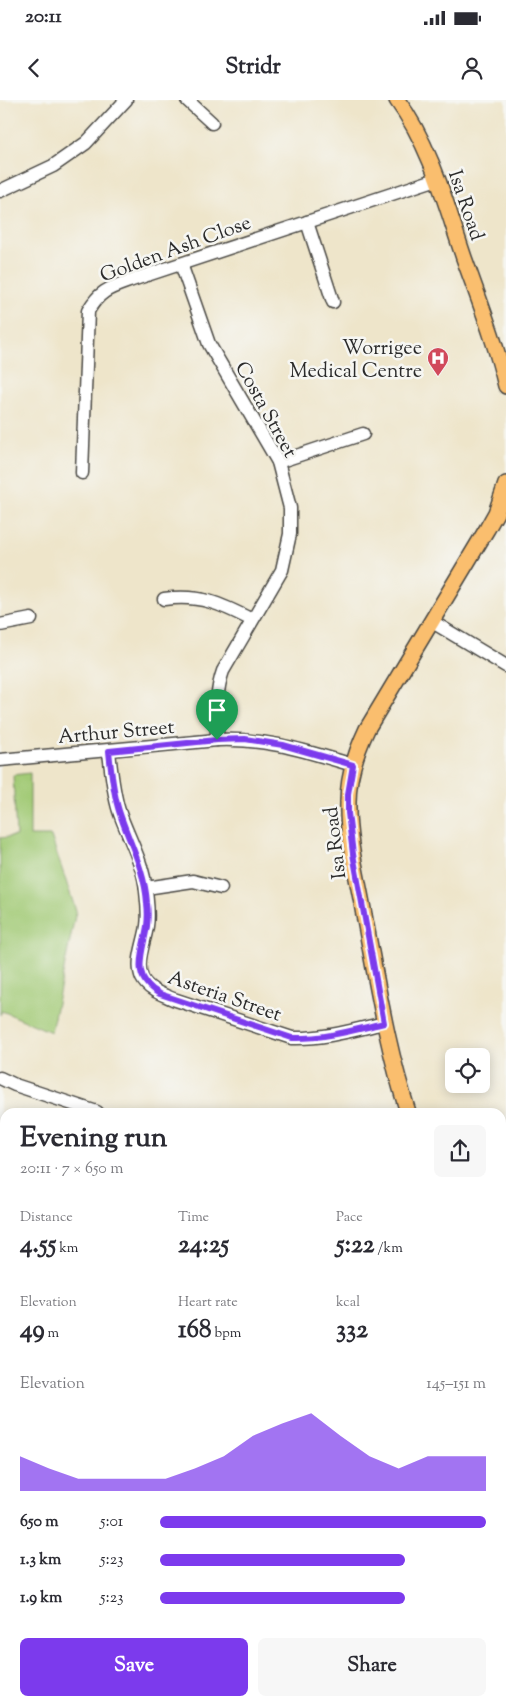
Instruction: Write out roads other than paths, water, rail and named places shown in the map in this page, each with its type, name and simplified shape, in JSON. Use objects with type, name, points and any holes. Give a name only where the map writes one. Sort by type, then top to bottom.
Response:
[{"type":"main road","name":"Isa Road","points":[[397,100],[415,127],[437,179],[506,386]]},
{"type":"main road","name":"Isa Road","points":[[407,1108],[384,1023],[355,864],[348,813],[348,794],[353,765],[367,729],[487,530],[499,506],[506,484]]},
{"type":"street","points":[[0,191],[52,166],[86,143],[126,100]]},
{"type":"street","points":[[187,100],[212,122]]},
{"type":"street","name":"Golden Ash Close","points":[[82,473],[88,311],[96,297],[109,288],[437,179]]},
{"type":"street","points":[[307,222],[333,302]]},
{"type":"street","name":"Costa Street","points":[[182,264],[209,344],[278,462],[290,508],[288,547],[277,581],[223,671],[216,704],[217,740]]},
{"type":"street","points":[[278,462],[363,434]]},
{"type":"street","points":[[164,598],[183,597],[212,601],[252,620]]},
{"type":"street","points":[[0,625],[31,619]]},
{"type":"street","points":[[431,621],[506,666]]},
{"type":"street","name":"Arthur Street","points":[[0,760],[245,739],[296,748],[353,765]]},
{"type":"street","name":"Asteria Street","points":[[109,751],[114,792],[138,859],[146,888],[148,914],[140,972],[146,985],[173,999],[292,1038],[327,1036],[384,1023]]},
{"type":"street","points":[[146,888],[193,881],[221,888]]},
{"type":"street","points":[[0,1078],[15,1085],[85,1108]]},
{"type":"place","name":"Worrigee Medical Centre","points":[[438,377]]}]
